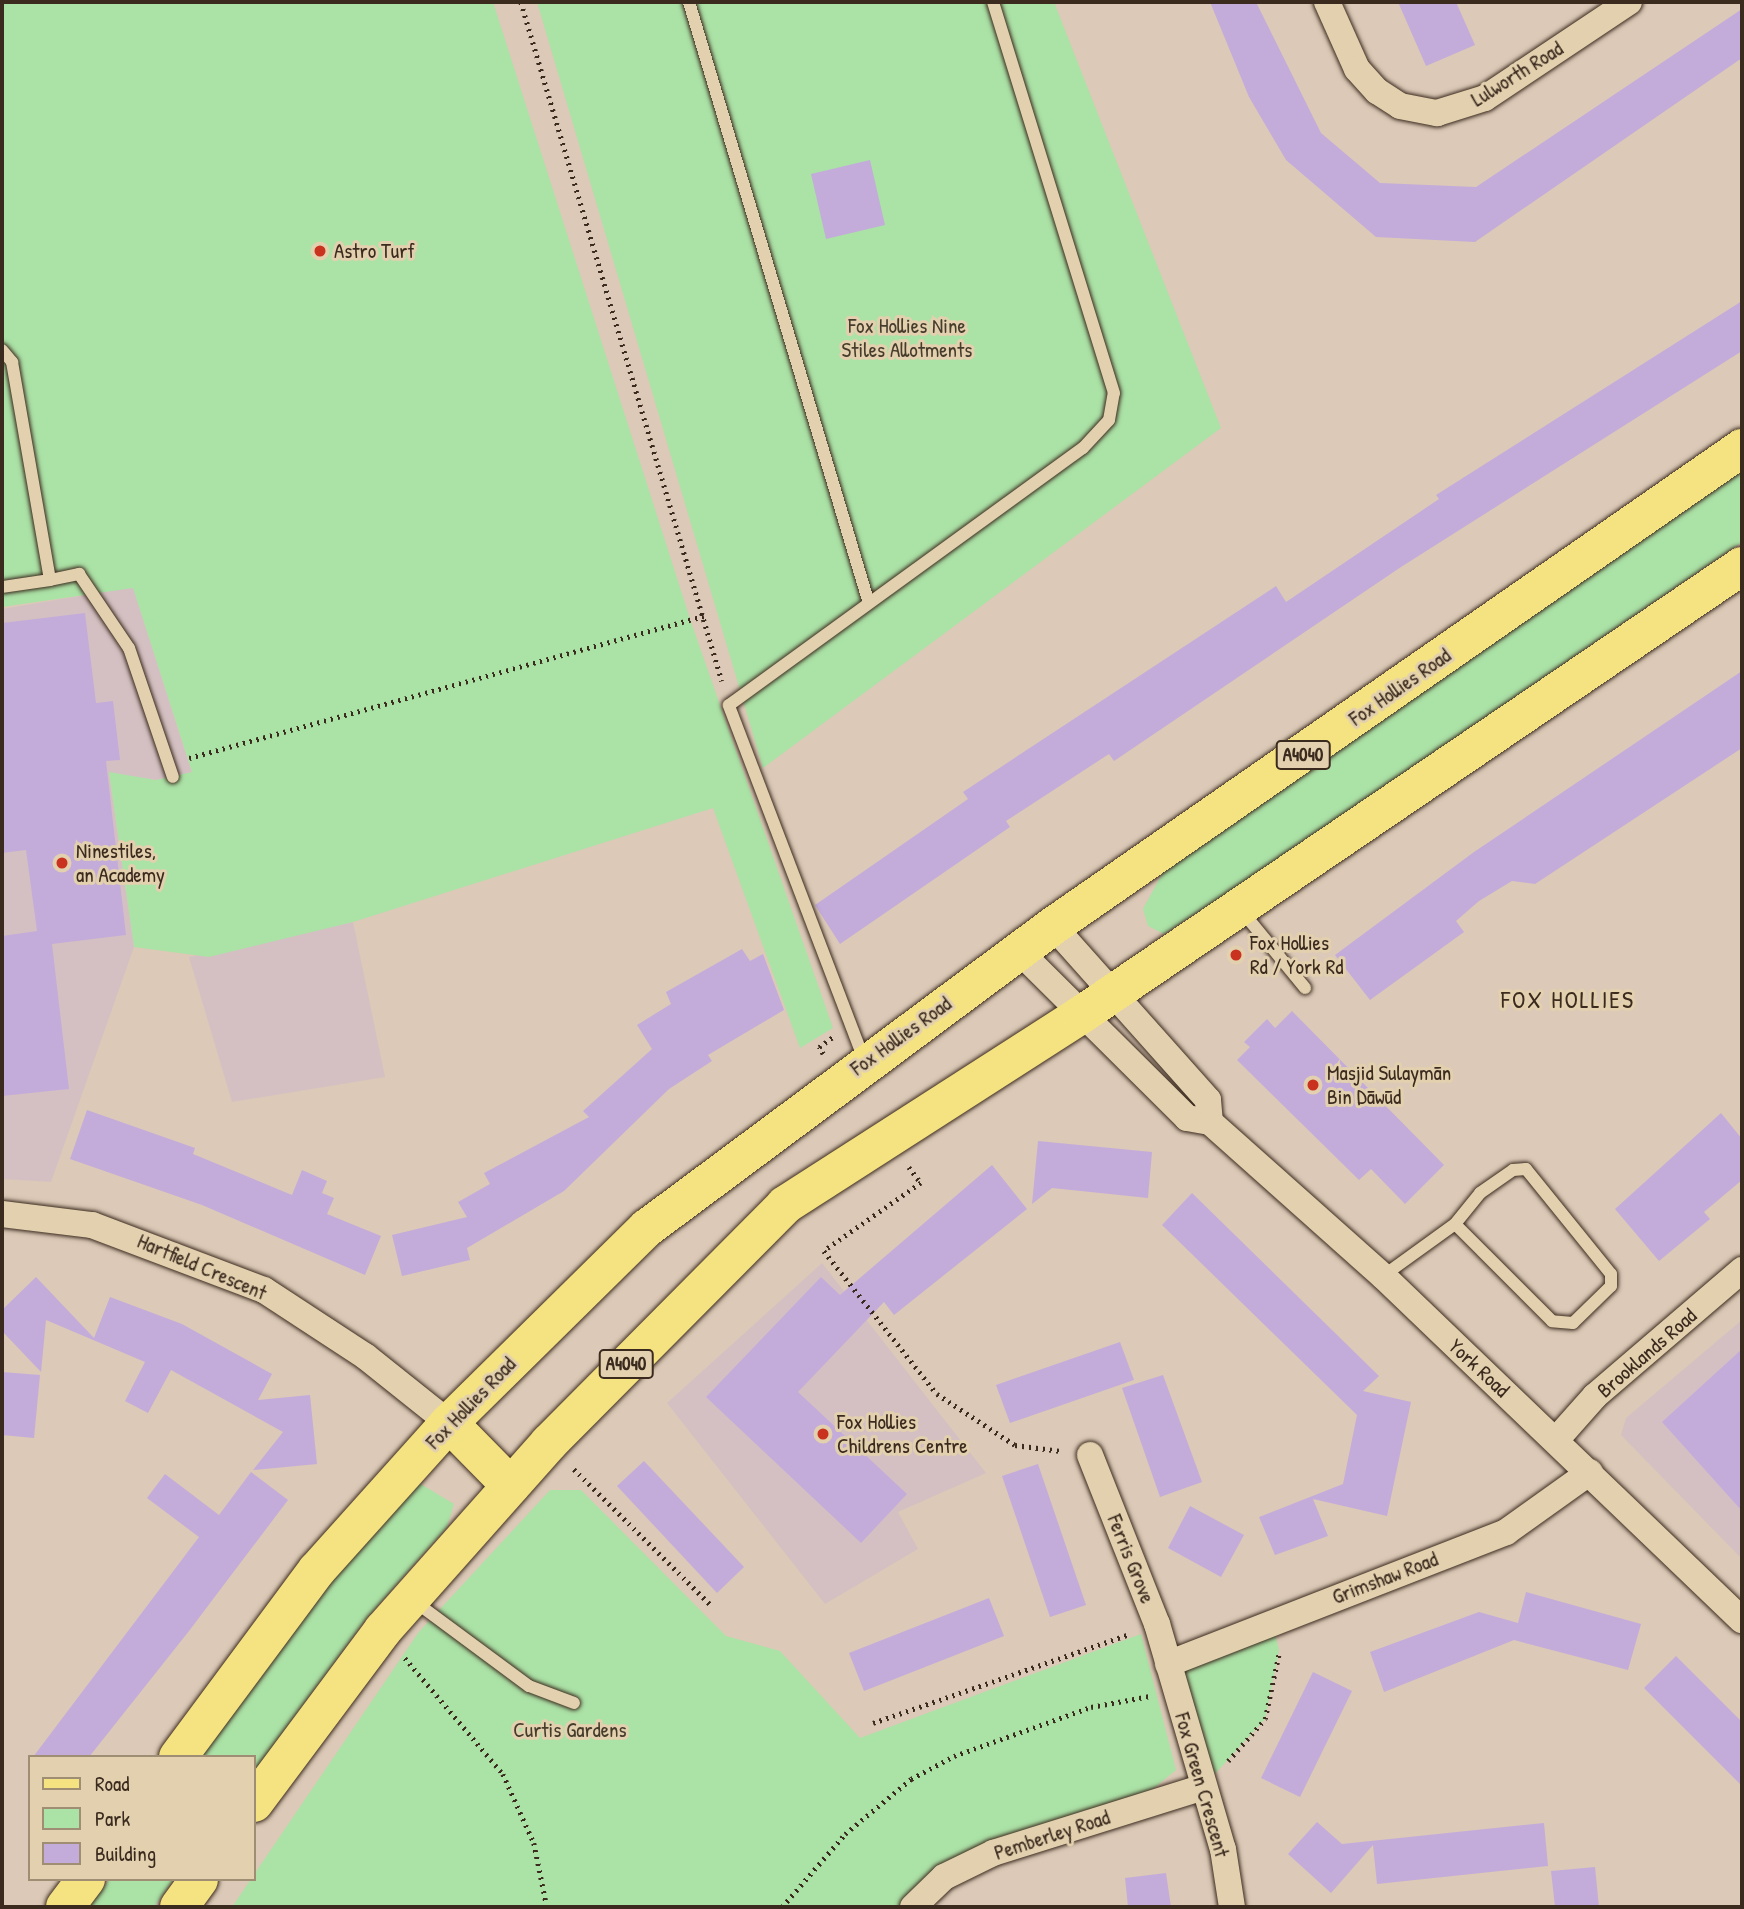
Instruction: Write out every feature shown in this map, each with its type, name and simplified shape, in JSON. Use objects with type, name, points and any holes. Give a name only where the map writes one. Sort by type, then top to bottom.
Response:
[{"type":"main road","name":"Fox Hollies Road","points":[[179,1755],[317,1570],[449,1423],[647,1228],[865,1063],[1053,926],[1742,448]]},
{"type":"main road","name":"A4040","points":[[256,1800],[383,1630],[411,1598],[549,1443],[785,1205],[1096,1004],[1742,566]]},
{"type":"main road","points":[[449,1423],[511,1486]]},
{"type":"main road","points":[[65,1907],[84,1881]]},
{"type":"main road","points":[[179,1907],[198,1881]]},
{"type":"street","name":"Lulworth Road","points":[[1327,2],[1357,69],[1377,91],[1400,106],[1437,113],[1485,98],[1629,2]]},
{"type":"street","name":"York Road","points":[[1053,926],[1096,1004],[1187,1118],[1210,1122],[1383,1276],[1742,1620]]},
{"type":"street","name":"York Road","points":[[1019,951],[1096,1004],[1209,1100],[1210,1122]]},
{"type":"street","name":"Hartfield Crescent","points":[[2,1214],[92,1225],[264,1290],[365,1356],[449,1423]]},
{"type":"street","name":"Brooklands Road","points":[[1556,1440],[1595,1396],[1742,1270]]},
{"type":"street","name":"Ferris Grove","points":[[1090,1455],[1157,1624],[1168,1664]]},
{"type":"street","name":"Grimshaw Road","points":[[1168,1664],[1506,1532],[1590,1472]]},
{"type":"street","name":"Fox Green Crescent","points":[[1168,1664],[1203,1787],[1232,1907]]},
{"type":"street","name":"Pemberley Road","points":[[913,1907],[944,1877],[993,1853],[1203,1787]]},
{"type":"lane","points":[[689,2],[868,600]]},
{"type":"lane","points":[[865,1063],[729,705],[868,600],[1083,448],[1109,420],[1114,393],[993,2]]},
{"type":"lane","points":[[2,349],[12,362],[50,580]]},
{"type":"lane","points":[[2,587],[79,574],[129,648],[173,777]]},
{"type":"lane","points":[[1239,907],[1305,988]]},
{"type":"lane","points":[[1383,1276],[1455,1224],[1480,1193],[1513,1170],[1527,1169],[1611,1274],[1611,1286],[1573,1323],[1552,1321],[1455,1224]]},
{"type":"lane","points":[[411,1598],[529,1686],[573,1703]]},
{"type":"path","points":[[521,2],[729,705]]},
{"type":"path","points":[[168,760],[704,616]]},
{"type":"path","points":[[888,1136],[921,1183],[824,1251],[937,1394],[1015,1445],[1090,1455]]},
{"type":"path","points":[[549,1443],[712,1606]]},
{"type":"path","points":[[1203,1787],[1265,1718],[1279,1650],[1272,1622]]},
{"type":"path","points":[[873,1723],[1157,1624]]},
{"type":"path","points":[[383,1630],[503,1774],[534,1843],[547,1907]]},
{"type":"path","points":[[782,1907],[845,1834],[922,1773],[1091,1707],[1176,1690]]},
{"type":"shaded area","name":"Ninestiles, an Academy","points":[[133,587],[192,773],[156,780],[109,773],[134,947],[51,1182],[2,1179],[2,609]]},
{"type":"shaded area","points":[[353,922],[385,1077],[232,1102],[189,957]]},
{"type":"shaded area","name":"Fox Hollies Childrens Centre","points":[[822,1263],[986,1473],[898,1512],[918,1549],[825,1604],[667,1403]]},
{"type":"shaded area","points":[[1742,1320],[1742,1559],[1621,1435],[1626,1418]]},
{"type":"green space","points":[[2,2],[493,2],[691,622],[833,1028],[800,1048],[713,808],[353,922],[209,957],[134,947],[109,772],[156,780],[192,772],[133,588],[2,607]]},
{"type":"green space","name":"Fox Hollies Nine Stiles Allotments","points":[[537,2],[1054,2],[1221,428],[763,768]]},
{"type":"green space","points":[[1742,468],[1742,542],[1164,934],[1148,926],[1143,909],[1163,872]]},
{"type":"green space","points":[[419,1483],[454,1504],[447,1527],[366,1619],[256,1768],[256,1755],[202,1755],[337,1575]]},
{"type":"green space","name":"Curtis Gardens","points":[[550,1490],[581,1490],[726,1636],[780,1651],[860,1738],[1141,1634],[1176,1770],[1153,1789],[967,1851],[898,1907],[232,1907],[250,1881],[256,1881],[256,1872],[418,1633]]},
{"type":"green space","points":[[1272,1622],[1279,1650],[1265,1719],[1203,1787],[1168,1664]]},
{"type":"green space","points":[[108,1881],[173,1881],[154,1907],[89,1907]]},
{"type":"building","points":[[1210,2],[1256,2],[1321,133],[1380,183],[1476,187],[1742,9],[1742,58],[1475,242],[1376,237],[1286,160],[1249,97]]},
{"type":"building","points":[[1398,2],[1456,2],[1475,45],[1426,66]]},
{"type":"building","points":[[870,160],[885,225],[826,239],[811,174]]},
{"type":"building","points":[[1742,301],[1742,351],[1401,567],[1114,761],[1109,754],[1006,821],[1010,827],[840,944],[815,905],[968,799],[963,792],[1276,586],[1286,602],[1439,499],[1436,495]]},
{"type":"building","points":[[85,613],[96,703],[113,701],[120,760],[106,761],[126,935],[52,944],[69,1089],[2,1096],[2,936],[37,931],[26,850],[2,853],[2,623]]},
{"type":"building","points":[[1742,671],[1742,748],[1535,884],[1512,881],[1479,901],[1456,921],[1464,932],[1370,1000],[1335,955],[1474,852]]},
{"type":"building","points":[[742,949],[750,961],[763,954],[784,1010],[708,1055],[712,1061],[669,1089],[564,1191],[467,1248],[470,1260],[402,1276],[392,1235],[467,1217],[458,1202],[490,1184],[484,1173],[589,1117],[583,1111],[652,1049],[637,1025],[671,1004],[666,992]]},
{"type":"building","name":"Masjid Sulaymān Bin Dāwūd","points":[[1292,1011],[1444,1165],[1405,1204],[1371,1169],[1359,1180],[1237,1060],[1250,1047],[1244,1042],[1267,1019],[1275,1028]]},
{"type":"building","points":[[87,1110],[195,1148],[193,1154],[292,1195],[302,1170],[327,1181],[322,1193],[334,1198],[327,1214],[381,1236],[365,1275],[202,1205],[70,1159]]},
{"type":"building","points":[[1721,1113],[1742,1139],[1742,1180],[1704,1212],[1710,1219],[1659,1261],[1615,1209]]},
{"type":"building","points":[[1038,1141],[1152,1152],[1148,1198],[1052,1188],[1032,1204]]},
{"type":"building","points":[[992,1165],[1027,1209],[894,1315],[884,1302],[798,1392],[907,1494],[861,1543],[706,1397],[821,1277],[840,1295]]},
{"type":"building","points":[[1192,1193],[1379,1376],[1363,1391],[1411,1402],[1387,1516],[1313,1499],[1328,1536],[1275,1555],[1259,1517],[1343,1484],[1357,1415],[1162,1225]]},
{"type":"building","points":[[36,1277],[94,1338],[110,1297],[182,1324],[272,1374],[258,1400],[310,1395],[317,1464],[253,1470],[283,1432],[171,1370],[148,1413],[125,1401],[145,1362],[46,1320],[41,1372],[2,1331],[2,1310]]},
{"type":"building","points":[[1120,1342],[1134,1380],[1010,1423],[996,1385]]},
{"type":"building","points":[[1742,1349],[1742,1511],[1662,1422]]},
{"type":"building","points":[[2,1372],[40,1375],[34,1438],[2,1435]]},
{"type":"building","points":[[1163,1375],[1202,1482],[1160,1497],[1122,1388]]},
{"type":"building","points":[[644,1461],[744,1567],[717,1593],[617,1486]]},
{"type":"building","points":[[1038,1464],[1086,1605],[1050,1617],[1002,1476]]},
{"type":"building","points":[[251,1472],[288,1500],[91,1755],[35,1755],[199,1537],[147,1498],[165,1474],[219,1515]]},
{"type":"building","points":[[1190,1506],[1244,1535],[1221,1577],[1168,1548]]},
{"type":"building","points":[[1526,1592],[1641,1624],[1628,1670],[1514,1640],[1384,1692],[1370,1652],[1479,1612],[1518,1623]]},
{"type":"building","points":[[989,1598],[1004,1636],[864,1691],[849,1653]]},
{"type":"building","points":[[1676,1656],[1742,1722],[1742,1786],[1644,1688]]},
{"type":"building","points":[[1313,1672],[1352,1691],[1300,1797],[1261,1778]]},
{"type":"building","points":[[1317,1822],[1342,1844],[1544,1823],[1548,1866],[1377,1884],[1373,1845],[1331,1893],[1288,1854]]},
{"type":"building","points":[[1595,1867],[1599,1907],[1555,1907],[1551,1871]]},
{"type":"building","points":[[1166,1873],[1171,1907],[1128,1907],[1125,1878]]},
{"type":"place","name":"Astro Turf","points":[[320,251]]},
{"type":"place","name":"Ninestiles, an Academy","points":[[62,863]]},
{"type":"place","name":"Fox Hollies Rd / York Rd","points":[[1236,955]]},
{"type":"place","name":"Masjid Sulaymān Bin Dāwūd","points":[[1313,1085]]},
{"type":"place","name":"Fox Hollies Childrens Centre","points":[[823,1434]]},
{"type":"district","name":"FOX HOLLIES","points":[[1568,1000]]}]
